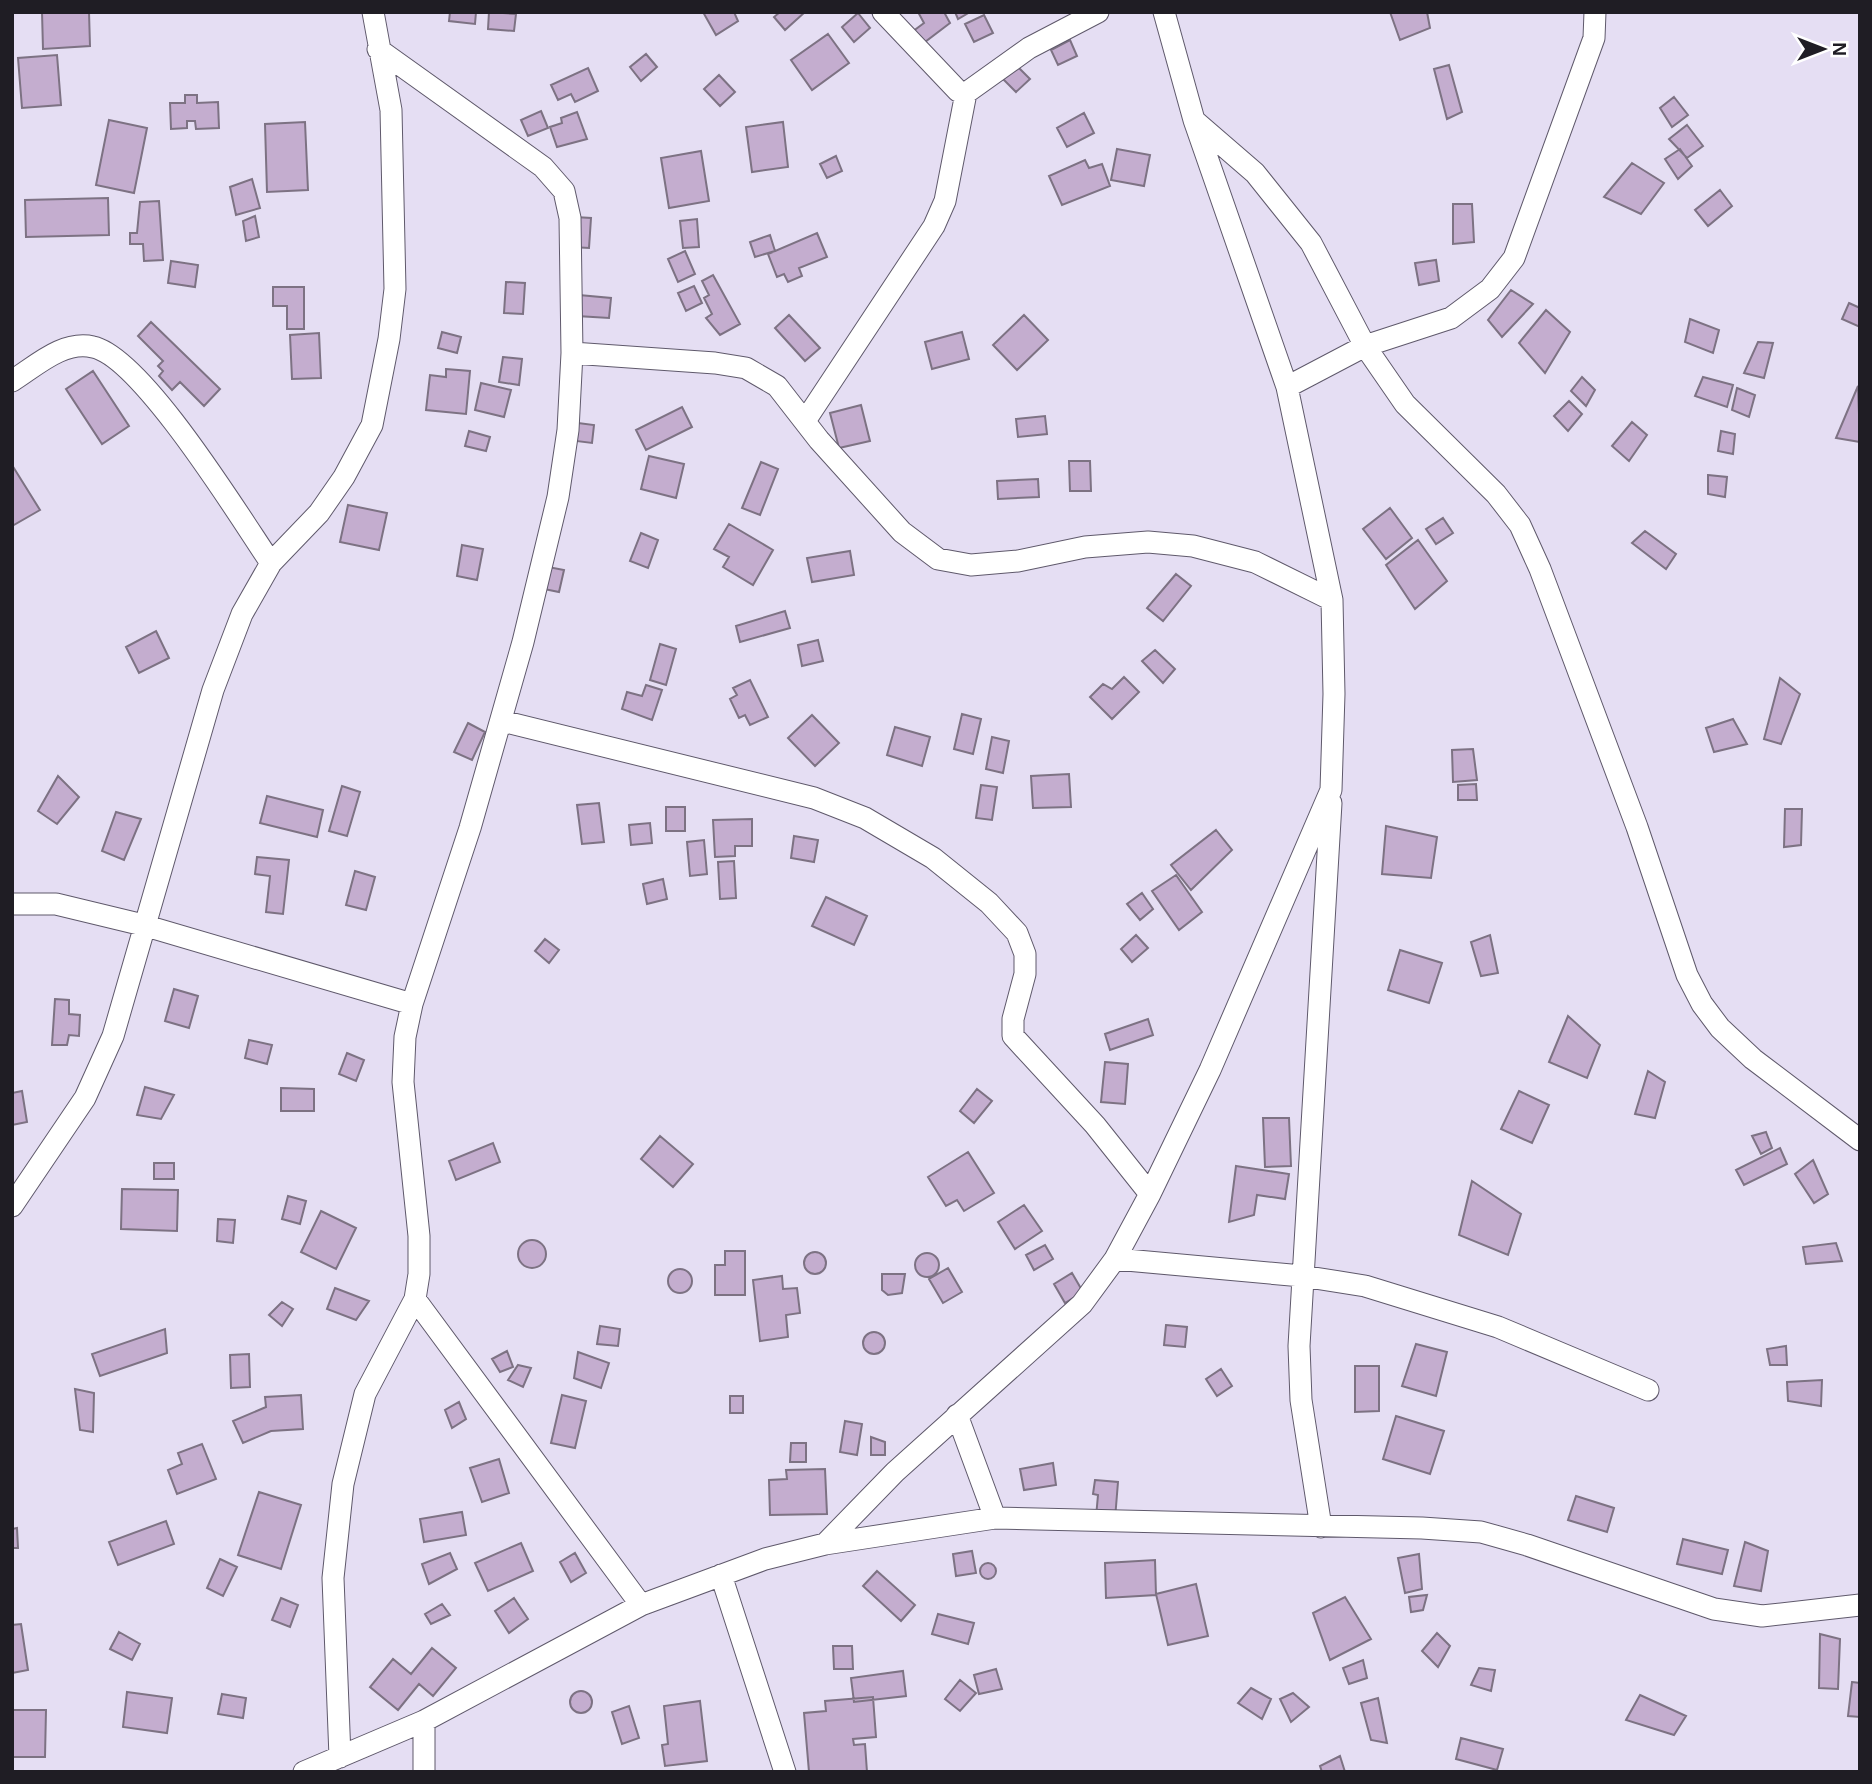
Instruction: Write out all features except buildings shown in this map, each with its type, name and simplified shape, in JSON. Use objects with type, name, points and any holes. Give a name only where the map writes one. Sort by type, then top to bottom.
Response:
[{"type":"street","points":[[12,1206],[85,1098],[113,1036],[213,690],[242,614],[271,563],[320,513],[344,477],[372,425],[395,289],[390,110],[373,12]]},
{"type":"street","points":[[883,12],[958,91],[966,93]]},
{"type":"street","points":[[805,421],[934,226],[945,201],[966,93],[1029,48],[1098,12]]},
{"type":"street","points":[[1164,12],[1195,120],[1287,387],[1332,600],[1332,790],[1302,1276],[1301,1400],[1321,1527]]},
{"type":"street","points":[[1287,387],[1365,346],[1451,317],[1490,289],[1514,258],[1594,38],[1594,12]]},
{"type":"street","points":[[341,1757],[333,1578],[343,1484],[365,1394],[415,1299],[419,1273],[419,1236],[403,1082],[405,1037],[412,1004],[502,721],[558,496],[568,430],[572,353],[570,218],[564,191],[543,167],[378,49]]},
{"type":"street","points":[[1195,120],[1255,173],[1311,243],[1365,346],[1405,404],[1496,494],[1520,525],[1540,569],[1628,803],[1687,975],[1702,1004],[1720,1028],[1753,1059],[1860,1139]]},
{"type":"street","points":[[12,381],[56,352],[73,347],[93,347],[122,363],[167,414],[271,563]]},
{"type":"street","points":[[572,353],[715,363],[746,368],[777,386],[902,532],[938,559],[971,565],[1018,561],[1085,547],[1148,542],[1193,546],[1255,562],[1332,600]]},
{"type":"street","points":[[502,721],[814,798],[865,818],[933,858],[989,903],[1017,933],[1025,954],[1025,974],[1013,1019],[1013,1036],[1095,1125],[1150,1194]]},
{"type":"street","points":[[825,1544],[957,1415],[1082,1304],[1115,1259],[1210,1070],[1332,790]]},
{"type":"street","points":[[12,904],[56,904],[143,925],[412,1004]]},
{"type":"street","points":[[1115,1259],[1302,1276],[1365,1286],[1498,1327],[1647,1390]]},
{"type":"street","points":[[415,1299],[641,1605]]},
{"type":"street","points":[[957,1415],[995,1518]]},
{"type":"street","points":[[304,1772],[424,1721],[641,1605],[721,1575],[765,1559],[825,1544],[995,1518],[1422,1528],[1481,1532],[1714,1609],[1762,1616],[1860,1605]]},
{"type":"street","points":[[721,1575],[785,1772]]},
{"type":"street","points":[[424,1721],[424,1772]]}]
